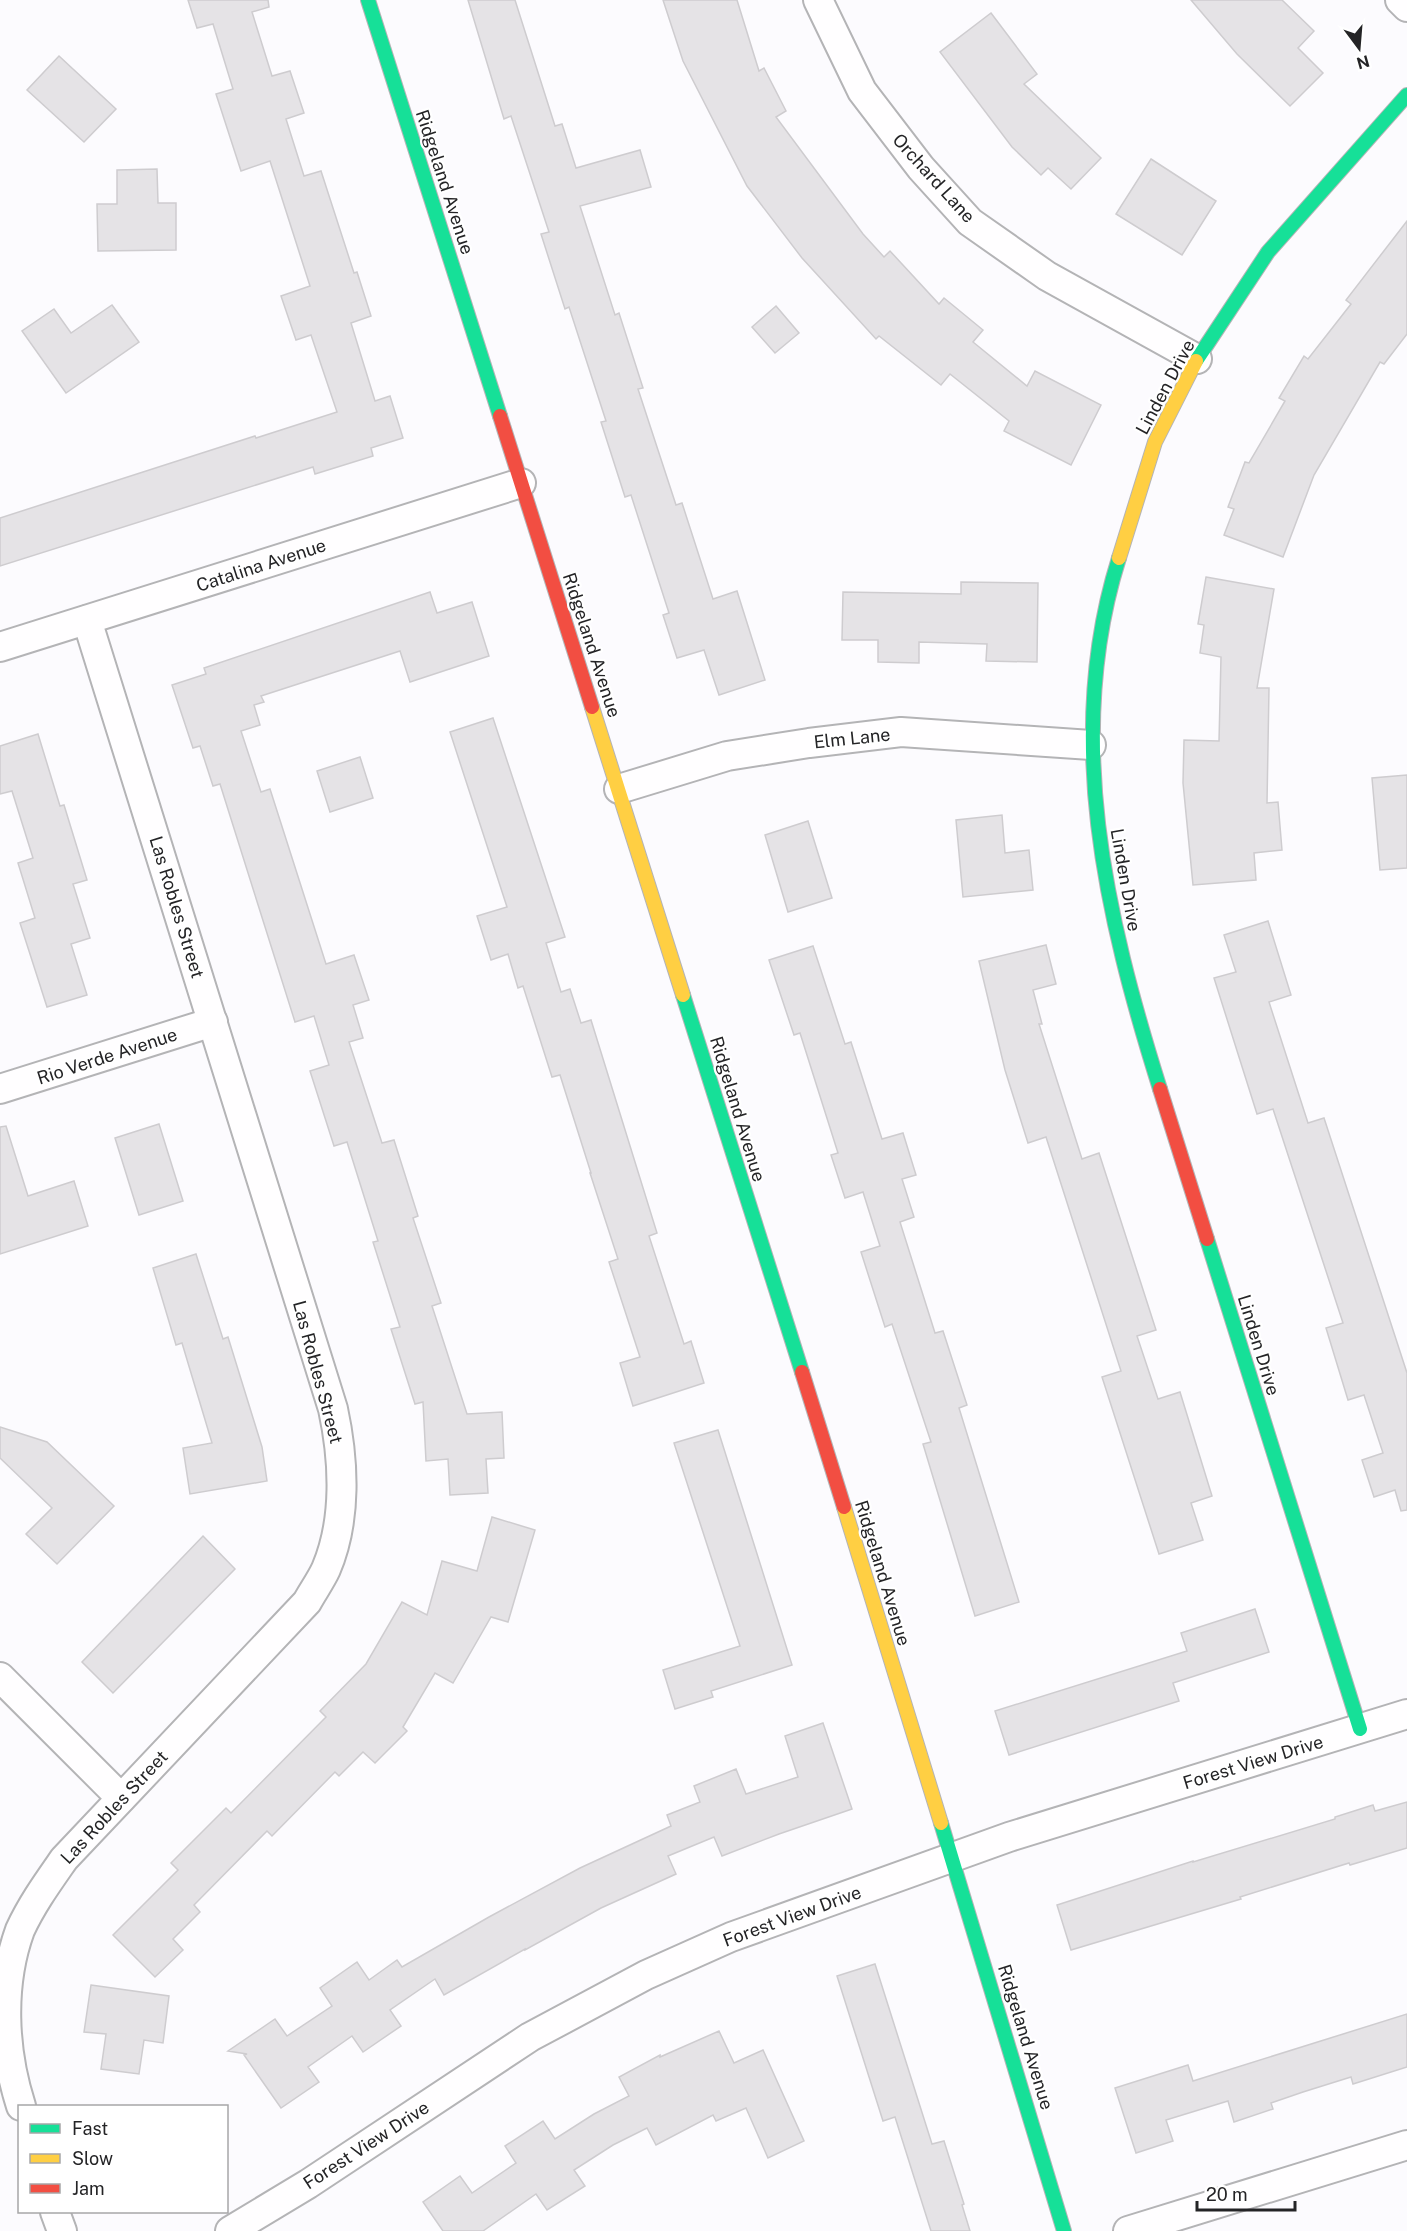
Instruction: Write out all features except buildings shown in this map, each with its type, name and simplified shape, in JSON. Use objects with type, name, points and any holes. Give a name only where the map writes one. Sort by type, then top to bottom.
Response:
[{"type":"street","name":"Ridgeland Avenue","points":[[368,0],[619,789],[953,1856],[1064,2231]]},
{"type":"street","name":"Orchard Lane","points":[[818,0],[862,91],[921,168],[970,222],[1047,276],[1197,359]]},
{"type":"street","points":[[1400,0],[1407,6]]},
{"type":"street","name":"Linden Drive","points":[[1360,1729],[1149,1054],[1121,952],[1101,855],[1091,745],[1094,671],[1108,591],[1155,442],[1197,359],[1268,252],[1407,95]]},
{"type":"street","name":"Catalina Avenue","points":[[0,647],[521,483]]},
{"type":"street","name":"Las Robles Street","points":[[21,2105],[6,2044],[3,2005],[8,1969],[19,1931],[41,1891],[64,1859],[307,1602],[326,1568],[338,1526],[343,1484],[340,1441],[333,1409],[87,620]]},
{"type":"street","name":"Elm Lane","points":[[619,789],[728,756],[809,743],[902,732],[1091,745]]},
{"type":"street","name":"Rio Verde Avenue","points":[[0,1089],[213,1022]]},
{"type":"street","points":[[0,1677],[121,1798]]},
{"type":"street","name":"Forest View Drive","points":[[230,2231],[308,2184],[530,2037],[645,1975],[731,1937],[1009,1837],[1407,1714]]},
{"type":"street","points":[[1128,2231],[1407,2145]]},
{"type":"street","points":[[56,2213],[62,2231]]},
{"type":"traffic: fast","points":[[368,0],[500,416]]},
{"type":"traffic: fast","points":[[1196,361],[1268,252],[1407,95]]},
{"type":"traffic: fast","points":[[1119,558],[1102,625],[1094,691],[1093,758],[1098,825],[1123,958],[1160,1089]]},
{"type":"traffic: fast","points":[[683,995],[802,1372]]},
{"type":"traffic: fast","points":[[1207,1239],[1360,1729]]},
{"type":"traffic: fast","points":[[941,1823],[1064,2231]]},
{"type":"traffic: slow","points":[[1119,558],[1155,442],[1196,361]]},
{"type":"traffic: slow","points":[[592,707],[683,995]]},
{"type":"traffic: slow","points":[[844,1507],[941,1823]]},
{"type":"traffic: jam","points":[[500,416],[592,707]]},
{"type":"traffic: jam","points":[[1160,1089],[1207,1239]]},
{"type":"traffic: jam","points":[[802,1372],[844,1507]]}]
